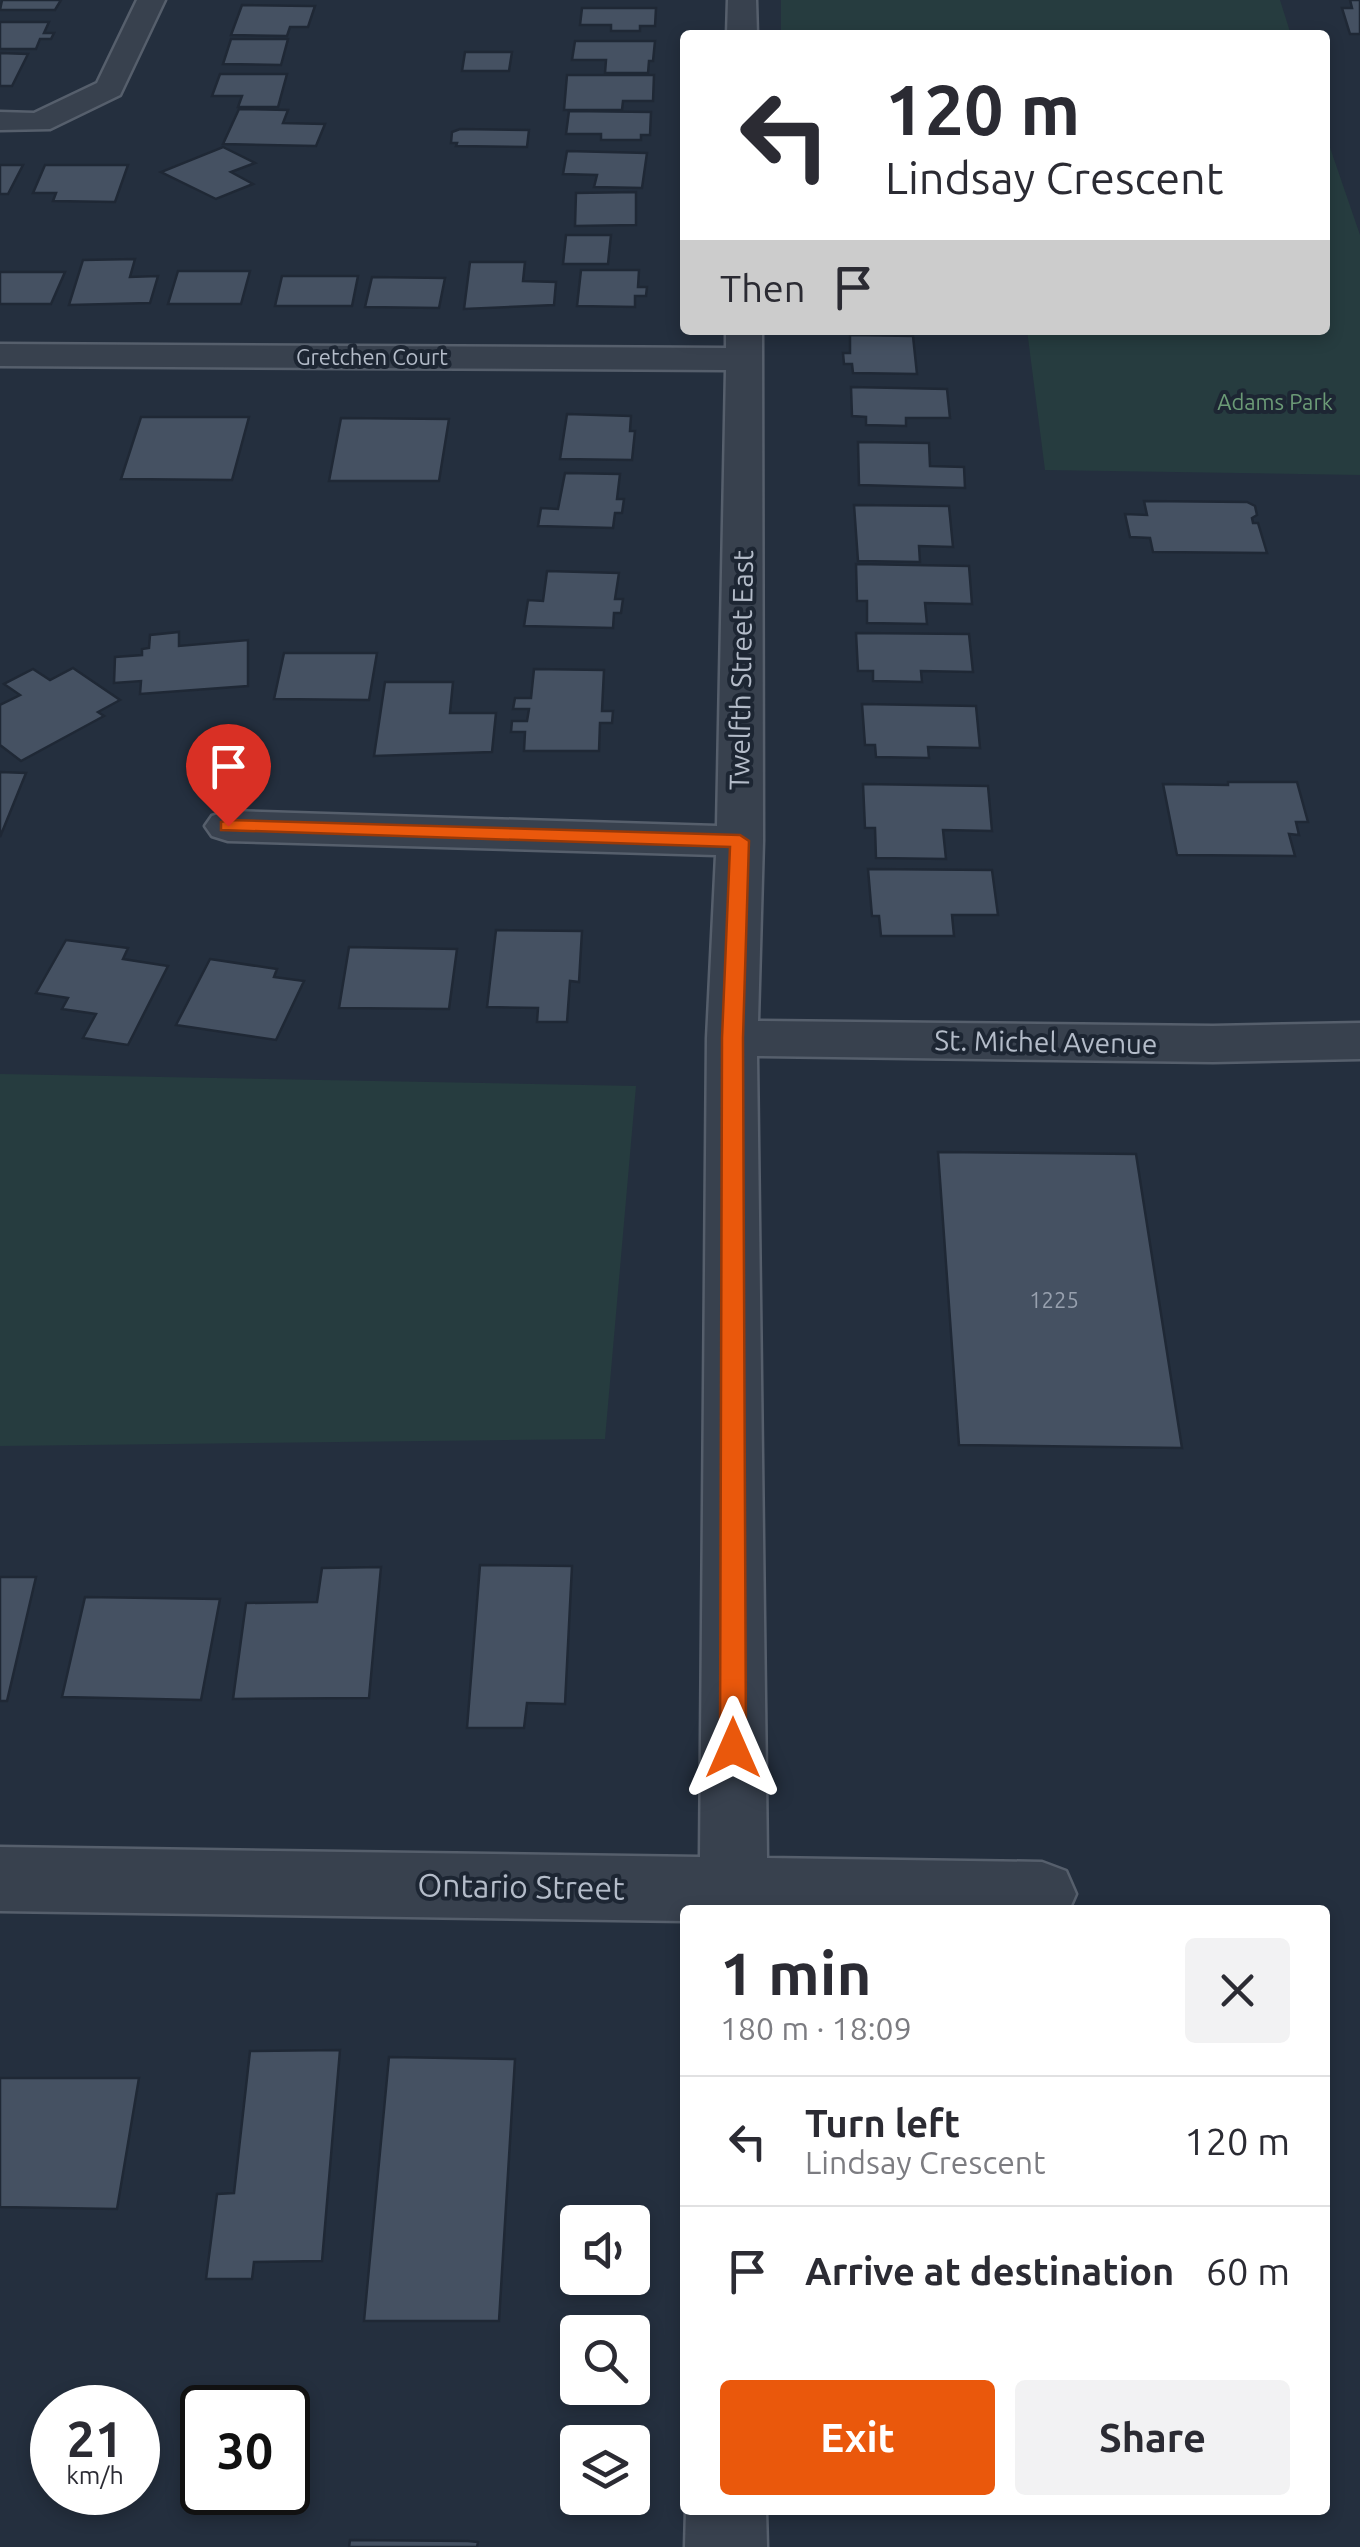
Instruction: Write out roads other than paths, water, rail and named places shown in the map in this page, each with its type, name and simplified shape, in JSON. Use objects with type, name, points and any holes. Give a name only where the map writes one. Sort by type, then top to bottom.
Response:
[{"type":"street","points":[[0,121],[39,122],[110,89],[150,0]]},
{"type":"street","points":[[742,0],[742,30]]},
{"type":"street","name":"Gretchen Court","points":[[0,355],[744,344]]},
{"type":"street","name":"Twelfth Street East","points":[[734,1900],[732,1038],[740,841],[744,344]]},
{"type":"street","points":[[228,826],[740,841]]},
{"type":"street","name":"St. Michel Avenue","points":[[732,1038],[1213,1044],[1360,1041]]},
{"type":"street","name":"Ontario Street","points":[[0,1879],[734,1900],[1042,1894]]},
{"type":"street","points":[[726,2515],[726,2547]]},
{"type":"park label","name":"Adams Park","points":[[1275,402]]}]
